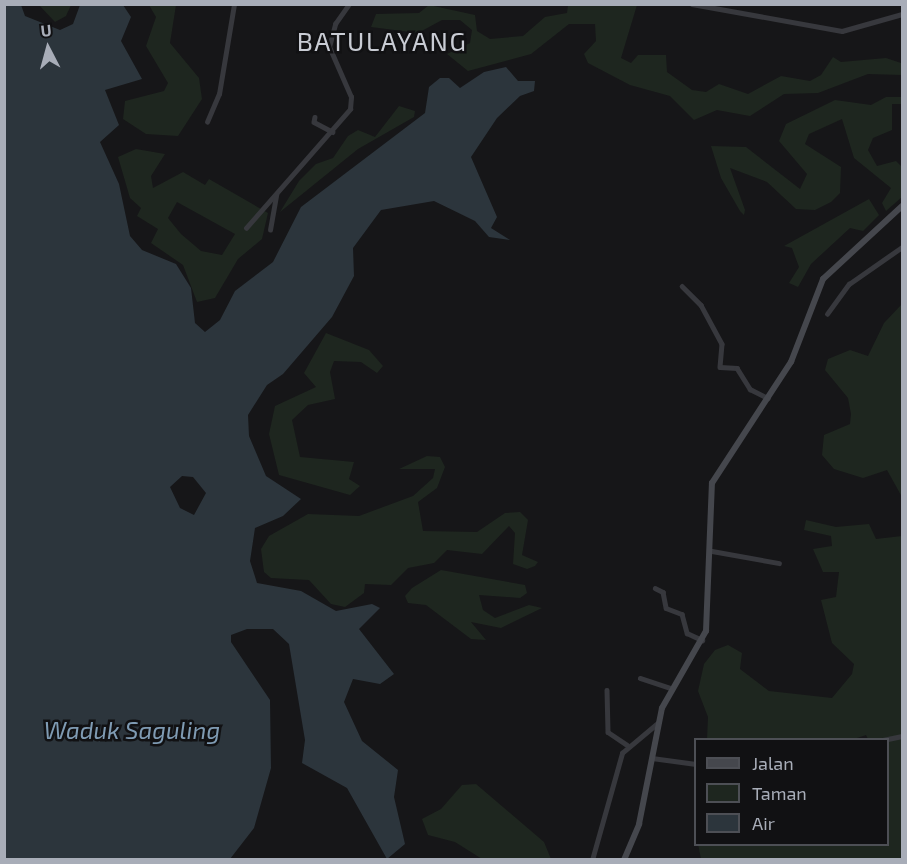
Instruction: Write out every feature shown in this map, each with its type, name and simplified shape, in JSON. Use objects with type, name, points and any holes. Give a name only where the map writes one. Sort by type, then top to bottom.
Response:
[{"type":"main road","points":[[624,860],[636,836],[659,722],[670,688],[702,640],[711,551],[712,483],[798,348],[823,279],[903,206]]},
{"type":"street","points":[[207,122],[219,94],[234,4]]},
{"type":"street","points":[[246,228],[333,132],[352,100],[329,47],[335,24],[349,4]]},
{"type":"street","points":[[692,4],[842,32],[903,14]]},
{"type":"street","points":[[315,117],[314,122],[333,132]]},
{"type":"street","points":[[270,230],[276,195]]},
{"type":"street","points":[[827,314],[849,284],[903,247]]},
{"type":"street","points":[[682,286],[701,305],[722,344],[720,367],[737,368],[750,389],[768,398]]},
{"type":"street","points":[[711,551],[779,563]]},
{"type":"street","points":[[655,588],[663,592],[666,608],[682,614],[687,633],[702,640]]},
{"type":"street","points":[[640,678],[670,688]]},
{"type":"street","points":[[608,690],[608,732],[627,745]]},
{"type":"street","points":[[592,860],[627,745],[659,722]]},
{"type":"street","points":[[652,758],[694,764]]},
{"type":"green space","points":[[39,5],[71,5],[66,16],[55,22]]},
{"type":"green space","points":[[149,5],[176,5],[170,43],[199,78],[202,99],[178,136],[146,134],[123,119],[125,101],[164,91],[168,83],[146,46],[156,17]]},
{"type":"green space","points":[[429,5],[475,15],[477,31],[490,39],[523,36],[545,17],[567,13],[568,5],[637,5],[621,58],[631,63],[638,55],[666,55],[667,72],[692,90],[706,92],[719,84],[748,94],[781,76],[810,81],[821,75],[833,57],[841,62],[886,58],[901,63],[902,75],[868,74],[818,93],[784,94],[750,116],[717,110],[694,120],[670,96],[630,85],[588,63],[584,54],[596,41],[595,24],[569,24],[531,54],[468,71],[447,54],[470,43],[472,30],[460,20],[442,20],[418,33],[371,27],[376,14],[419,13]]},
{"type":"green space","points":[[886,97],[902,97],[902,104],[892,104],[892,130],[873,138],[868,150],[877,166],[896,161],[902,167],[902,197],[886,211],[882,203],[891,188],[854,158],[842,119],[809,134],[805,144],[841,167],[840,193],[831,202],[815,210],[796,209],[767,182],[730,168],[745,210],[744,215],[740,211],[721,178],[711,146],[746,147],[800,189],[807,174],[779,141],[786,124],[835,100],[871,105]]},
{"type":"green space","points":[[399,106],[415,111],[414,117],[358,149],[280,212],[299,181],[316,164],[333,158],[348,136],[358,130],[375,137]]},
{"type":"green space","points":[[136,149],[165,154],[151,176],[153,188],[183,172],[205,185],[209,179],[268,213],[262,239],[238,259],[215,298],[197,302],[183,265],[151,243],[158,229],[137,216],[141,208],[130,198],[118,157]],"holes":[[[177,202],[235,234],[222,255],[201,251],[181,234],[168,218]]]},
{"type":"green space","points":[[869,199],[879,215],[863,231],[850,228],[811,264],[798,287],[789,283],[799,267],[792,248],[784,246]]},
{"type":"green space","points":[[902,304],[902,497],[887,470],[863,478],[834,469],[822,455],[824,435],[850,424],[851,414],[848,398],[825,370],[828,359],[850,350],[868,356],[884,323]]},
{"type":"green space","points":[[326,333],[369,350],[383,366],[377,373],[361,362],[334,361],[330,372],[335,399],[308,405],[292,420],[300,457],[354,462],[349,479],[360,486],[350,495],[279,475],[269,434],[275,406],[316,387],[304,373]]},
{"type":"green space","points":[[427,456],[440,457],[445,467],[437,488],[418,502],[423,531],[477,532],[505,513],[520,512],[528,520],[522,555],[538,562],[535,566],[527,569],[513,564],[515,533],[509,526],[482,554],[447,550],[434,563],[408,568],[391,585],[365,584],[364,593],[345,607],[331,604],[309,580],[271,578],[264,572],[261,549],[269,536],[308,514],[359,516],[413,496],[433,478],[435,469],[399,469]]},
{"type":"green space","points":[[806,520],[836,527],[869,524],[876,539],[902,536],[902,859],[701,859],[698,846],[889,846],[889,738],[868,738],[866,735],[857,738],[707,738],[708,717],[698,691],[704,664],[715,650],[728,645],[742,653],[740,669],[769,691],[832,698],[852,674],[854,664],[832,643],[821,600],[836,597],[839,572],[823,572],[813,549],[832,546],[831,536],[804,530]]},
{"type":"green space","points":[[441,570],[525,585],[527,593],[520,598],[479,595],[483,610],[495,618],[529,605],[542,608],[501,628],[471,622],[486,640],[471,639],[426,605],[408,603],[405,596],[412,588]]},
{"type":"green space","points":[[476,784],[544,842],[551,859],[482,859],[455,842],[428,835],[422,819],[441,809],[462,785]]},
{"type":"water","name":"Waduk Saguling","points":[[5,4],[21,5],[25,16],[60,30],[73,24],[80,5],[123,5],[131,17],[121,41],[142,79],[105,90],[119,125],[100,142],[119,184],[130,236],[142,250],[176,264],[191,288],[195,323],[205,332],[220,320],[235,291],[273,262],[301,207],[425,113],[429,87],[440,78],[449,78],[460,88],[484,72],[506,67],[518,81],[535,81],[534,91],[520,96],[497,118],[471,157],[497,217],[491,228],[510,240],[489,237],[475,221],[434,201],[381,210],[353,248],[354,276],[332,317],[283,374],[267,385],[248,415],[249,436],[266,476],[301,499],[283,516],[255,528],[250,561],[257,583],[301,591],[336,611],[372,604],[380,608],[359,629],[394,674],[380,684],[353,679],[344,702],[362,741],[398,770],[394,797],[405,844],[387,859],[347,788],[302,763],[305,740],[289,644],[273,629],[247,629],[231,635],[231,642],[270,700],[271,768],[254,828],[230,859],[5,859]],"holes":[[[182,476],[193,477],[206,493],[194,515],[180,508],[170,487]]]},
{"type":"district","name":"BATULAYANG","points":[[382,41]]}]
